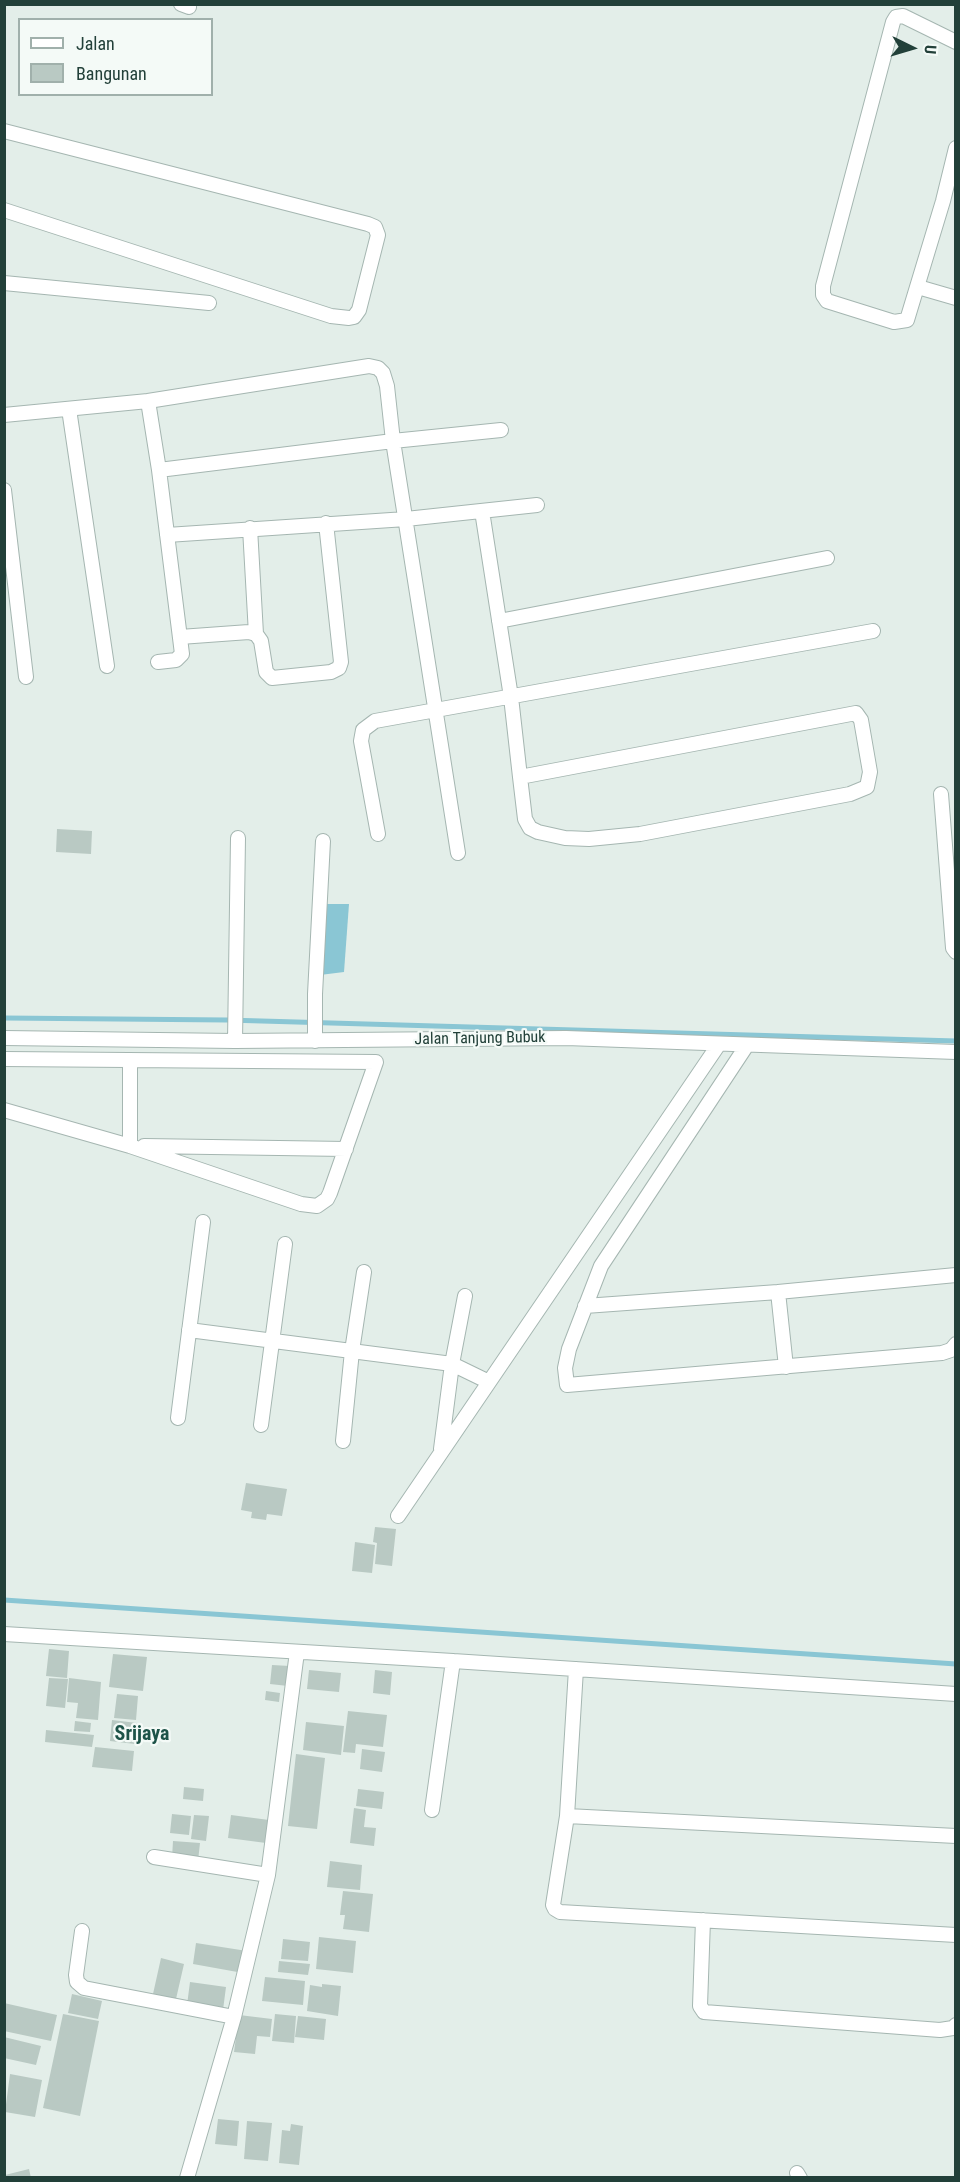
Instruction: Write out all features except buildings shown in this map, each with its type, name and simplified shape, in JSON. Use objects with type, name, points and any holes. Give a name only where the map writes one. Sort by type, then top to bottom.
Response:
[{"type":"street","points":[[956,42],[903,16],[895,19],[822,291],[827,302],[901,323],[907,320],[949,203],[956,148]]},
{"type":"street","points":[[4,131],[368,224],[375,227],[378,235],[359,310],[354,317],[349,318],[331,316],[4,210]]},
{"type":"street","points":[[4,283],[209,303]]},
{"type":"street","points":[[918,287],[956,298]]},
{"type":"street","points":[[4,415],[148,401],[369,366],[378,368],[383,373],[387,386],[393,441],[458,853]]},
{"type":"street","points":[[148,401],[182,654],[179,659],[158,662]]},
{"type":"street","points":[[69,409],[107,666]]},
{"type":"street","points":[[159,470],[501,430]]},
{"type":"street","points":[[4,490],[27,677]]},
{"type":"street","points":[[167,535],[406,519],[537,505]]},
{"type":"street","points":[[482,511],[511,697],[520,777],[525,819],[530,828],[550,835],[589,839],[640,834],[850,794],[867,787],[870,772],[861,720],[856,713],[520,777]]},
{"type":"street","points":[[250,528],[256,634],[261,641],[266,672],[269,677],[276,678],[331,672],[339,668],[326,523]]},
{"type":"street","points":[[499,621],[827,558]]},
{"type":"street","points":[[378,834],[361,741],[363,730],[375,721],[873,631]]},
{"type":"street","points":[[180,637],[249,632],[256,634]]},
{"type":"street","points":[[940,794],[953,948],[956,952]]},
{"type":"street","points":[[236,1034],[238,838]]},
{"type":"street","points":[[315,1035],[323,841]]},
{"type":"street","name":"Jalan Tanjung Bubuk","points":[[4,1038],[139,1040],[236,1034],[566,1038],[956,1052]]},
{"type":"street","points":[[130,1146],[135,1061],[139,1040]]},
{"type":"street","points":[[398,1516],[719,1044]]},
{"type":"street","points":[[747,1045],[601,1266],[576,1328],[565,1368],[567,1385],[942,1353],[951,1350],[956,1344]]},
{"type":"street","points":[[4,1059],[376,1062],[327,1199],[317,1206],[301,1204],[130,1146],[4,1110]]},
{"type":"street","points":[[130,1146],[346,1149]]},
{"type":"street","points":[[178,1418],[203,1222]]},
{"type":"street","points":[[261,1425],[285,1244]]},
{"type":"street","points":[[343,1441],[352,1351],[364,1272]]},
{"type":"street","points":[[585,1306],[778,1292],[956,1275]]},
{"type":"street","points":[[778,1292],[786,1367]]},
{"type":"street","points":[[441,1454],[452,1364],[465,1296]]},
{"type":"street","points":[[189,1330],[452,1364],[489,1382]]},
{"type":"street","points":[[4,1634],[453,1660],[956,1694]]},
{"type":"street","points":[[187,2178],[234,2017],[268,1875],[297,1652]]},
{"type":"street","points":[[432,1810],[453,1660]]},
{"type":"street","points":[[576,1669],[567,1816],[553,1905],[555,1909],[560,1912],[956,1935]]},
{"type":"street","points":[[567,1816],[956,1836]]},
{"type":"street","points":[[154,1857],[268,1875]]},
{"type":"street","points":[[703,1920],[700,2006],[704,2012],[940,2030],[953,2028],[956,2025]]},
{"type":"street","points":[[82,1930],[76,1975],[77,1982],[84,1988],[234,2017]]},
{"type":"water","points":[[323,904],[349,904],[344,972],[320,975]]},
{"type":"waterway","points":[[4,1018],[227,1020],[956,1041]]},
{"type":"waterway","points":[[4,1600],[956,1664]]},
{"type":"district","name":"Srijaya","points":[[142,1735]]}]
